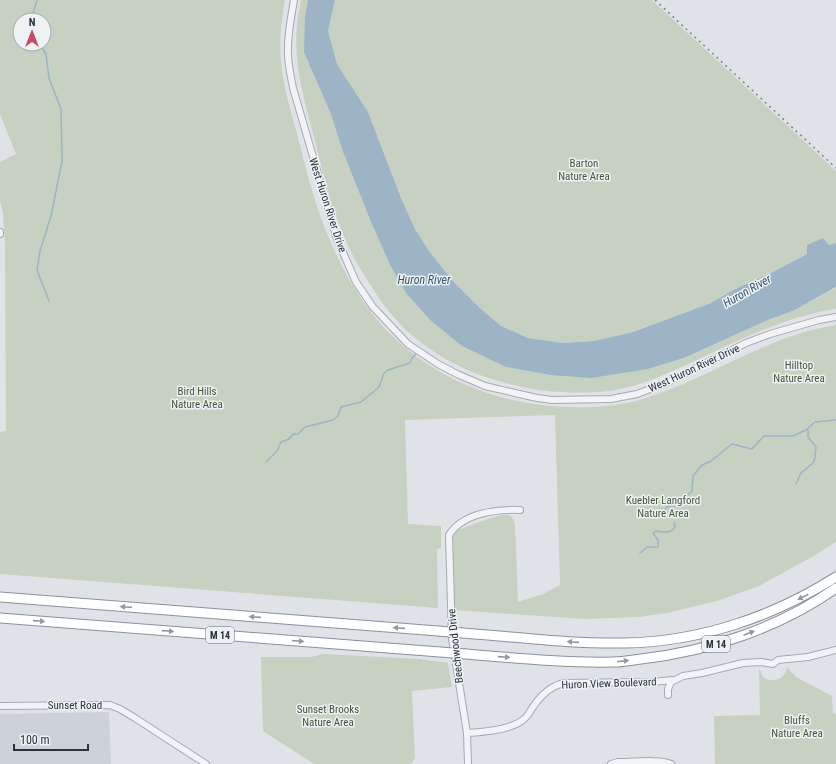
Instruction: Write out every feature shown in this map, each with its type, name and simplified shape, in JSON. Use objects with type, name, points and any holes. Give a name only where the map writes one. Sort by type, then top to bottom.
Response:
[{"type":"highway","name":"M 14","points":[[0,597],[576,642],[625,643],[701,634],[757,617],[798,599],[836,577]]},
{"type":"highway","name":"M 14","points":[[0,618],[466,654],[564,661],[615,662],[658,657],[698,649],[735,638],[799,611],[836,588]]},
{"type":"street","name":"West Huron River Drive","points":[[294,0],[288,35],[289,66],[293,88],[337,239],[356,282],[373,307],[408,344],[438,364],[485,386],[530,397],[552,400],[611,399],[637,394],[666,383],[746,343],[770,334],[819,320],[836,317]]},
{"type":"street","name":"Beechwood Drive","points":[[468,764],[467,734],[452,639],[449,535],[453,528],[464,520],[490,511],[520,510]]},
{"type":"street","name":"Huron View Boulevard","points":[[467,734],[505,728],[517,724],[525,719],[543,695],[557,685],[564,683],[652,682],[673,680],[683,676],[743,663],[761,662],[773,664],[778,660],[808,658],[836,650]]},
{"type":"street","name":"Huron View Boulevard","points":[[668,695],[668,689],[673,680]]},
{"type":"street","name":"Sunset Road","points":[[0,706],[110,705],[135,718],[206,764]]},
{"type":"street","points":[[614,763],[660,761],[669,762],[671,764]]},
{"type":"shaded area","points":[[109,712],[111,764],[0,764],[0,714]]},
{"type":"green space","name":"Bird Hills Nature Area","points":[[0,0],[285,0],[280,40],[282,73],[317,206],[332,245],[351,283],[363,301],[386,329],[412,353],[442,373],[474,388],[508,399],[543,405],[579,407],[615,405],[650,397],[702,376],[777,342],[816,329],[836,325],[836,542],[759,586],[717,601],[667,613],[639,617],[584,619],[454,610],[453,536],[458,530],[498,516],[508,515],[513,518],[515,525],[518,602],[543,594],[560,585],[555,415],[405,420],[408,524],[441,526],[441,548],[437,549],[438,608],[0,574],[0,432],[6,431],[5,244],[3,212],[0,201],[0,162],[16,154],[0,114]]},
{"type":"green space","points":[[301,0],[308,0],[305,15],[343,152],[371,222],[390,265],[406,293],[429,319],[648,369],[684,358],[768,320],[795,310],[836,288],[836,309],[787,321],[739,340],[659,377],[618,390],[581,393],[523,387],[495,380],[468,370],[442,357],[419,341],[398,322],[389,311],[364,275],[340,227],[324,176],[299,72],[296,37]]},
{"type":"green space","name":"Barton Nature Area","points":[[335,0],[652,0],[836,171],[836,243],[829,245],[823,238],[807,245],[807,254],[767,275],[735,289],[711,303],[633,332],[594,341],[563,343],[528,338],[501,326],[481,309],[452,280],[429,251],[415,229],[401,198],[368,112],[337,64],[328,31]]},
{"type":"green space","name":"Sunset Brooks Nature Area","points":[[323,654],[420,659],[448,663],[452,687],[412,691],[415,758],[411,764],[314,764],[263,731],[261,657],[311,657]]},
{"type":"green space","name":"Bluffs Nature Area","points":[[787,667],[796,677],[832,696],[833,713],[836,714],[836,764],[715,764],[714,716],[760,715],[759,668],[763,677],[775,680],[784,675]]},
{"type":"water","name":"Huron River","points":[[308,0],[335,0],[328,31],[337,64],[368,112],[401,198],[415,229],[429,251],[452,280],[481,309],[501,326],[528,338],[563,343],[594,341],[633,332],[711,303],[735,289],[767,275],[807,254],[807,245],[823,238],[829,245],[836,243],[836,287],[795,310],[768,320],[684,358],[648,369],[591,378],[551,375],[506,367],[462,346],[429,319],[406,293],[390,265],[343,152],[331,114],[304,52],[305,15]]},
{"type":"waterway","points":[[33,12],[37,0]]},
{"type":"waterway","points":[[45,52],[49,78],[61,109],[62,161],[51,216],[40,251],[37,270],[49,301]]},
{"type":"waterway","points":[[266,462],[277,451],[281,442],[289,439],[293,434],[298,434],[305,427],[333,420],[338,416],[341,407],[361,402],[379,387],[384,373],[388,370],[410,363],[416,354]]},
{"type":"waterway","points":[[662,518],[666,507],[674,506],[679,498],[686,497],[692,491],[693,476],[702,465],[711,461],[732,444],[752,449],[764,436],[793,436],[806,430],[815,422],[836,420]]},
{"type":"waterway","points":[[796,484],[801,473],[813,463],[815,458],[816,447],[808,437],[808,430]]},
{"type":"waterway","points":[[640,553],[647,547],[658,547],[658,540],[653,533],[656,531],[671,531],[675,527],[674,523]]},
{"type":"railway","points":[[655,0],[836,168]]},
{"type":"park label","name":"Hilltop Nature Area","points":[[799,371]]},
{"type":"park label","name":"Kuebler Langford Nature Area","points":[[663,506]]}]
